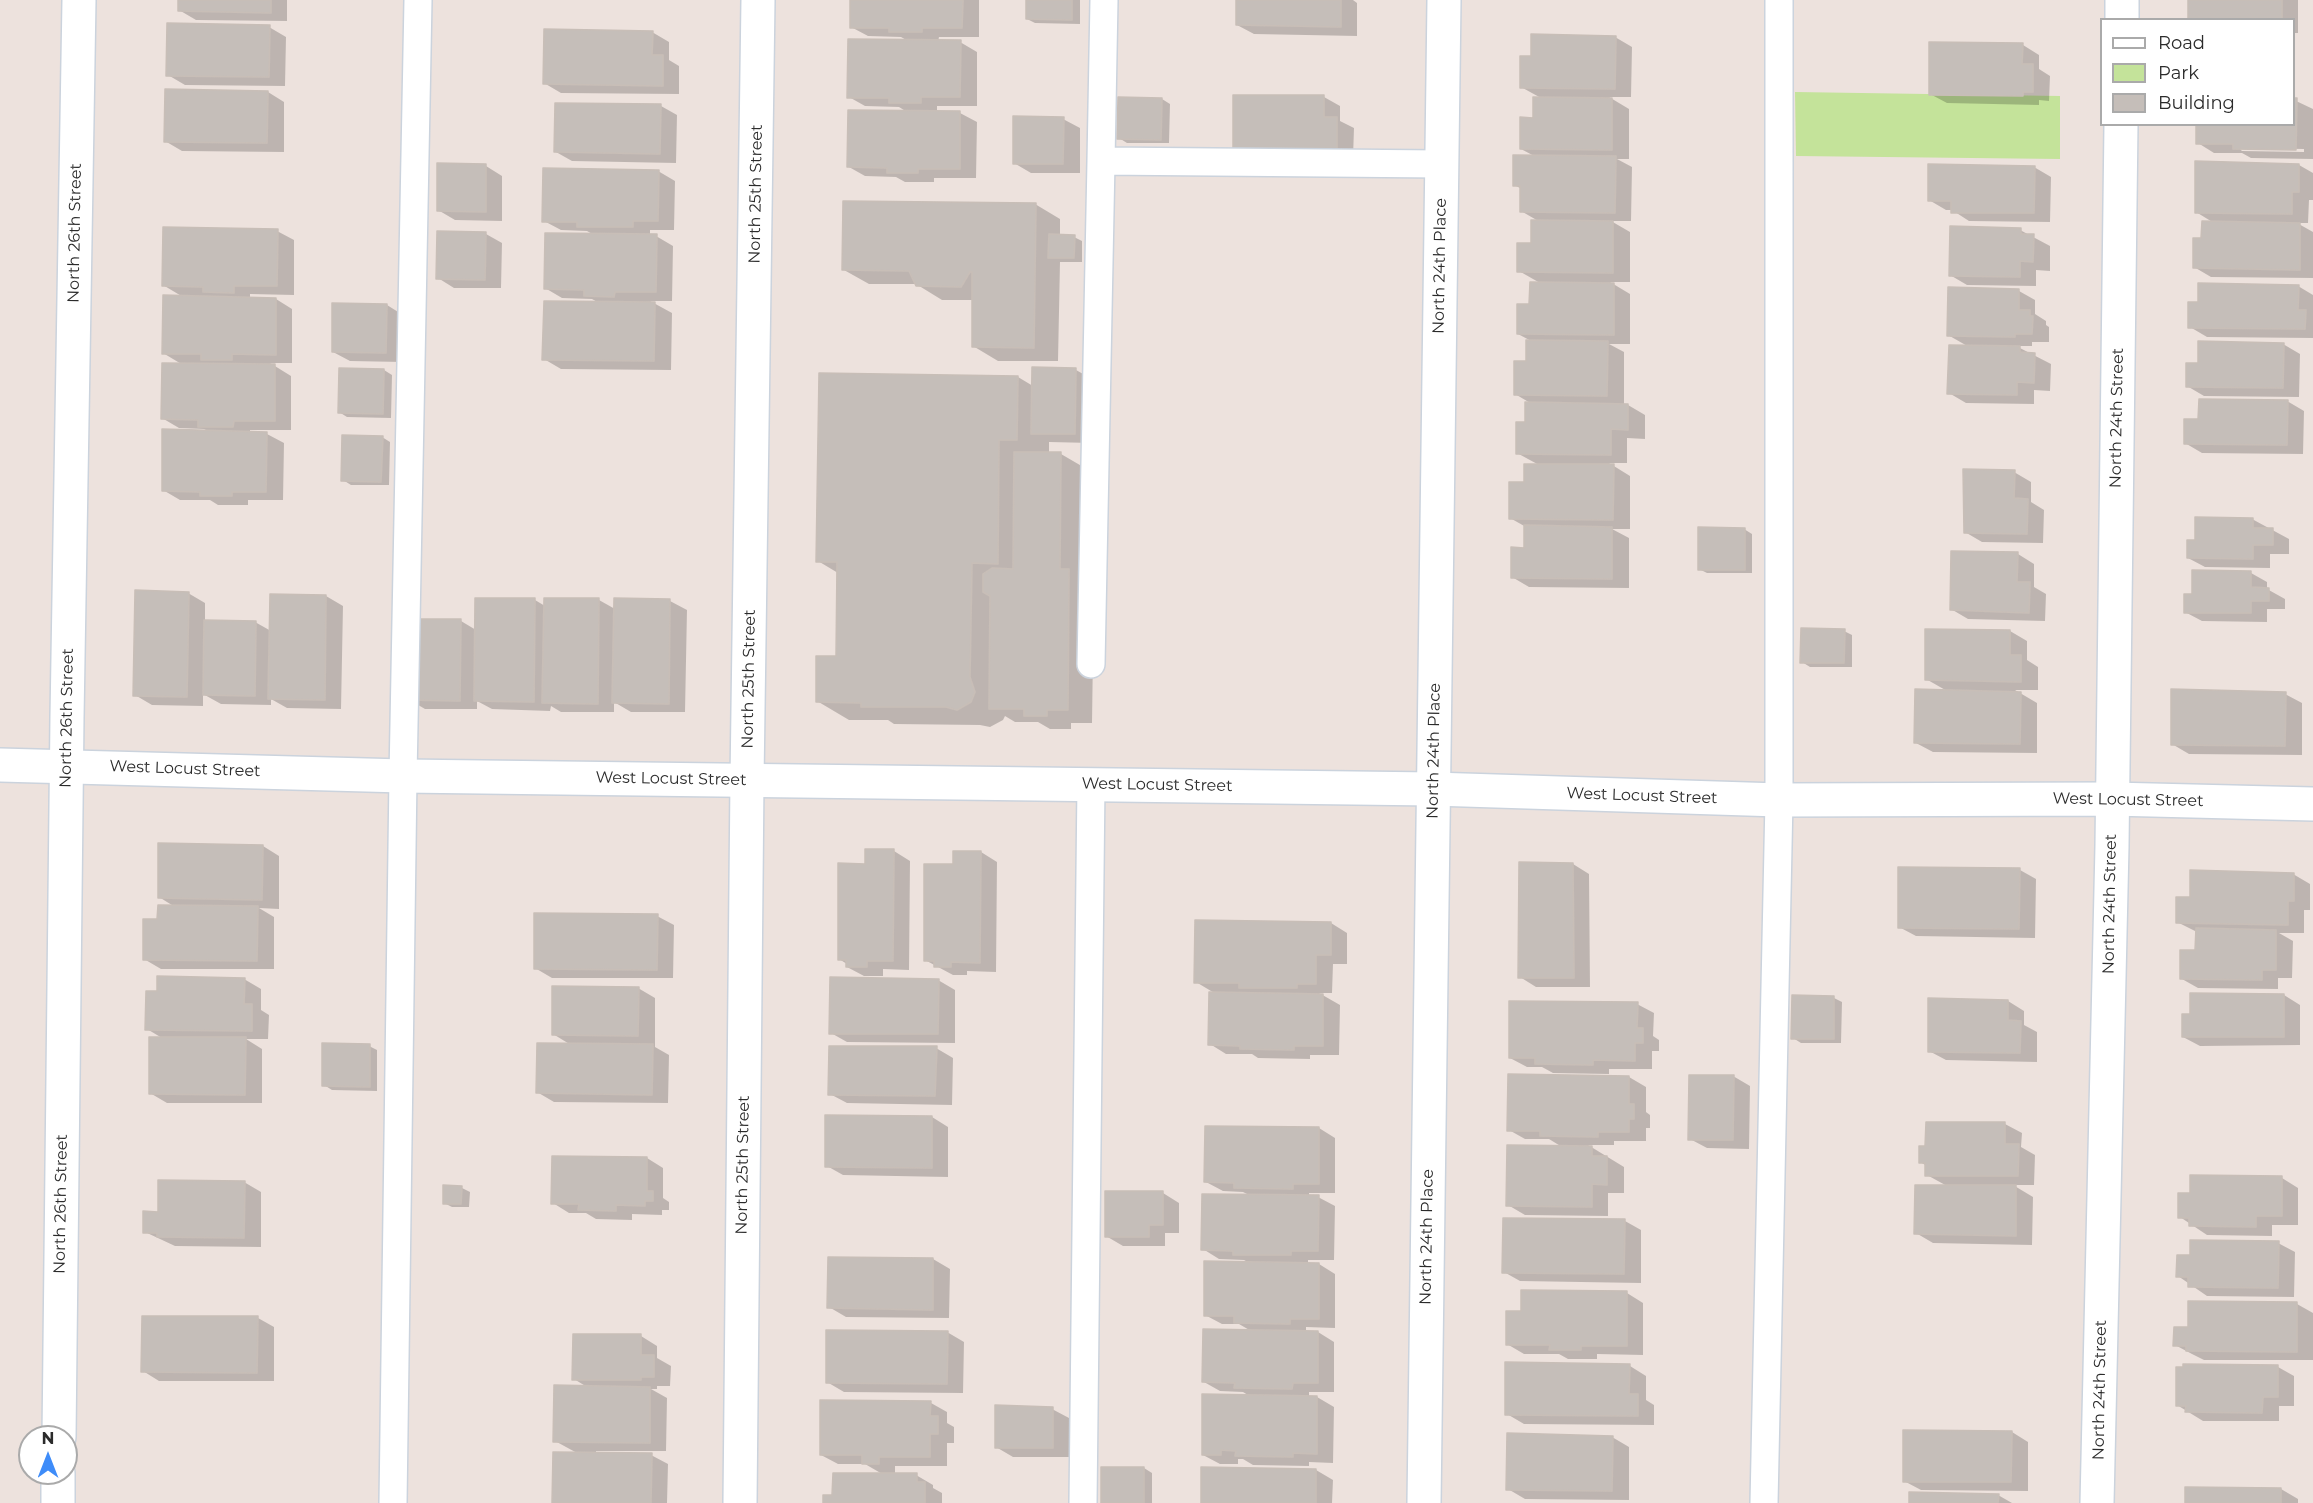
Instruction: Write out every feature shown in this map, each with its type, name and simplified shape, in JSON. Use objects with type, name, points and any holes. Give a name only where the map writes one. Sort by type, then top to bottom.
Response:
[{"type":"street","name":"North 26th Street","points":[[59,1425],[66,766],[79,0]]},
{"type":"street","name":"North 25th Street","points":[[740,1503],[758,0]]},
{"type":"street","name":"North 24th Place","points":[[1424,1503],[1444,0]]},
{"type":"street","points":[[2122,0],[2122,18]]},
{"type":"street","name":"North 24th Street","points":[[2097,1503],[2112,799],[2121,126]]},
{"type":"street","name":"West Locust Street","points":[[0,765],[403,776],[1433,789],[1779,800],[2112,799],[2313,804]]},
{"type":"street","points":[[58,1485],[58,1503]]},
{"type":"lane","points":[[393,1503],[403,776],[418,0]]},
{"type":"lane","points":[[1091,664],[1104,0]]},
{"type":"lane","points":[[1764,1503],[1779,800],[1779,0]]},
{"type":"lane","points":[[1101,161],[1441,164]]},
{"type":"lane","points":[[1083,1503],[1091,783]]},
{"type":"green space","points":[[1795,92],[2060,96],[2060,159],[1796,156]]},
{"type":"building","points":[[178,0],[271,0],[271,13],[178,11]]},
{"type":"building","points":[[850,0],[963,0],[962,28],[922,28],[922,32],[889,32],[889,28],[850,28]]},
{"type":"building","points":[[1026,0],[1072,0],[1072,20],[1026,19]]},
{"type":"building","points":[[1236,0],[1341,0],[1341,27],[1236,25]]},
{"type":"building","points":[[2188,0],[2282,0],[2282,18],[2188,18]]},
{"type":"building","points":[[167,23],[270,25],[269,77],[166,76]]},
{"type":"building","points":[[544,29],[653,31],[652,55],[663,55],[663,86],[543,84]]},
{"type":"building","points":[[1531,34],[1616,36],[1615,89],[1520,88],[1520,56],[1531,56]]},
{"type":"building","points":[[848,39],[961,40],[960,97],[921,97],[921,103],[889,103],[889,98],[847,98]]},
{"type":"building","points":[[1929,42],[2023,43],[2022,64],[2033,64],[2033,92],[2023,92],[2023,96],[1929,95]]},
{"type":"building","points":[[165,89],[268,91],[267,143],[164,142]]},
{"type":"building","points":[[1233,95],[1324,95],[1324,117],[1337,117],[1337,149],[1233,149]]},
{"type":"building","points":[[1118,97],[1162,98],[1161,140],[1117,139]]},
{"type":"building","points":[[1533,97],[1612,98],[1612,150],[1520,149],[1520,117],[1533,118]]},
{"type":"building","points":[[2295,98],[2297,98],[2296,150],[2233,149],[2233,144],[2196,144],[2196,126],[2295,126]]},
{"type":"building","points":[[555,103],[661,104],[660,154],[554,152]]},
{"type":"building","points":[[848,110],[960,111],[960,169],[918,169],[918,173],[887,173],[887,168],[847,167]]},
{"type":"building","points":[[1013,116],[1064,117],[1063,164],[1013,164]]},
{"type":"building","points":[[1513,155],[1616,156],[1615,213],[1520,212],[1520,186],[1513,186]]},
{"type":"building","points":[[2195,161],[2299,164],[2299,192],[2292,192],[2292,214],[2195,213]]},
{"type":"building","points":[[437,163],[486,164],[486,212],[437,211]]},
{"type":"building","points":[[1928,164],[2035,166],[2034,213],[1951,213],[1951,201],[1928,201]]},
{"type":"building","points":[[543,168],[659,170],[658,221],[633,221],[633,227],[577,227],[577,222],[542,222]]},
{"type":"building","points":[[843,201],[1036,203],[1034,348],[972,347],[972,272],[961,287],[916,286],[909,271],[842,270]]},
{"type":"building","points":[[1531,220],[1613,221],[1613,273],[1517,272],[1517,243],[1531,243]]},
{"type":"building","points":[[2202,221],[2300,223],[2300,270],[2193,268],[2193,238],[2201,238]]},
{"type":"building","points":[[1950,226],[2021,228],[2021,234],[2034,234],[2033,262],[2020,261],[2020,277],[1949,276]]},
{"type":"building","points":[[163,227],[278,229],[277,286],[234,286],[234,293],[203,292],[203,287],[162,286]]},
{"type":"building","points":[[437,231],[486,232],[485,280],[436,279]]},
{"type":"building","points":[[545,233],[657,234],[656,292],[615,292],[614,297],[584,296],[584,290],[544,289]]},
{"type":"building","points":[[1049,234],[1075,235],[1074,258],[1048,258]]},
{"type":"building","points":[[1530,282],[1614,283],[1614,335],[1517,334],[1517,304],[1529,304]]},
{"type":"building","points":[[2198,283],[2299,285],[2298,310],[2306,310],[2305,329],[2188,328],[2188,302],[2198,302]]},
{"type":"building","points":[[1948,287],[2019,289],[2019,310],[2030,310],[2030,316],[2033,316],[2032,334],[2015,334],[2015,337],[1947,336]]},
{"type":"building","points":[[163,295],[276,298],[276,355],[232,354],[232,360],[201,360],[201,354],[162,354]]},
{"type":"building","points":[[544,301],[655,302],[654,361],[542,360]]},
{"type":"building","points":[[332,303],[387,304],[386,353],[332,352]]},
{"type":"building","points":[[1526,340],[1608,341],[1607,396],[1514,395],[1514,361],[1526,361]]},
{"type":"building","points":[[2198,341],[2284,343],[2283,388],[2186,387],[2186,363],[2198,363]]},
{"type":"building","points":[[1949,345],[2020,346],[2020,352],[2035,353],[2034,383],[2017,382],[2017,395],[1947,394]]},
{"type":"building","points":[[162,363],[275,364],[275,421],[234,421],[233,427],[198,427],[198,420],[161,419]]},
{"type":"building","points":[[1032,367],[1076,368],[1075,434],[1031,434]]},
{"type":"building","points":[[339,368],[384,369],[383,414],[338,413]]},
{"type":"building","points":[[819,373],[1018,376],[1017,440],[999,440],[998,564],[972,563],[970,677],[975,692],[971,702],[957,710],[946,707],[861,707],[861,703],[816,702],[816,656],[836,656],[837,562],[816,562]]},
{"type":"building","points":[[2199,399],[2288,400],[2287,445],[2184,444],[2184,419],[2198,419]]},
{"type":"building","points":[[1525,402],[1628,404],[1628,430],[1611,429],[1611,455],[1516,454],[1516,422],[1525,422]]},
{"type":"building","points":[[162,429],[267,432],[266,492],[232,492],[232,496],[200,496],[200,492],[162,491]]},
{"type":"building","points":[[342,435],[383,436],[381,482],[341,481]]},
{"type":"building","points":[[1014,452],[1061,452],[1060,569],[1069,569],[1068,710],[1047,710],[1047,716],[1024,716],[1024,709],[989,709],[990,596],[983,592],[983,574],[992,568],[1013,569]]},
{"type":"building","points":[[1524,464],[1614,464],[1613,520],[1509,519],[1509,482],[1524,482]]},
{"type":"building","points":[[1963,469],[2015,470],[2014,498],[2028,499],[2027,534],[1964,533]]},
{"type":"building","points":[[2195,517],[2253,518],[2253,528],[2273,528],[2273,545],[2253,545],[2253,559],[2187,558],[2187,540],[2195,540]]},
{"type":"building","points":[[1524,525],[1612,527],[1612,579],[1511,578],[1511,547],[1524,548]]},
{"type":"building","points":[[1698,527],[1745,528],[1745,570],[1698,570]]},
{"type":"building","points":[[1951,551],[2018,552],[2017,582],[2030,582],[2029,613],[1950,610]]},
{"type":"building","points":[[2192,570],[2251,571],[2251,587],[2269,588],[2269,601],[2251,601],[2251,613],[2184,613],[2184,594],[2192,594]]},
{"type":"building","points":[[135,590],[189,592],[187,697],[133,696]]},
{"type":"building","points":[[270,594],[326,595],[325,700],[268,699]]},
{"type":"building","points":[[475,598],[535,598],[534,702],[474,701]]},
{"type":"building","points":[[544,598],[599,598],[598,704],[542,703]]},
{"type":"building","points":[[614,598],[670,599],[669,704],[612,703]]},
{"type":"building","points":[[408,619],[461,619],[460,701],[407,700]]},
{"type":"building","points":[[204,620],[256,621],[255,696],[203,695]]},
{"type":"building","points":[[1801,628],[1845,629],[1844,663],[1800,663]]},
{"type":"building","points":[[1925,629],[2010,630],[2010,655],[2021,655],[2021,682],[1925,680]]},
{"type":"building","points":[[1915,689],[2021,692],[2020,744],[1914,743]]},
{"type":"building","points":[[2171,689],[2286,692],[2285,746],[2171,745]]},
{"type":"building","points":[[158,843],[263,845],[262,900],[158,898]]},
{"type":"building","points":[[865,849],[894,849],[893,961],[867,961],[867,967],[846,967],[846,960],[838,960],[838,863],[865,864]]},
{"type":"building","points":[[953,851],[981,851],[980,963],[951,962],[951,967],[934,967],[934,961],[924,961],[924,864],[953,864]]},
{"type":"building","points":[[1519,862],[1573,863],[1574,978],[1518,978]]},
{"type":"building","points":[[1898,867],[2020,868],[2019,929],[1898,928]]},
{"type":"building","points":[[2190,870],[2294,873],[2294,901],[2288,901],[2288,925],[2176,923],[2176,897],[2190,897]]},
{"type":"building","points":[[158,905],[258,906],[257,961],[143,960],[143,919],[157,919]]},
{"type":"building","points":[[534,913],[658,914],[657,970],[534,969]]},
{"type":"building","points":[[1195,920],[1331,922],[1331,955],[1316,955],[1316,984],[1297,984],[1297,988],[1239,988],[1239,983],[1194,983]]},
{"type":"building","points":[[2196,928],[2276,930],[2276,970],[2262,970],[2262,980],[2180,979],[2180,950],[2195,950]]},
{"type":"building","points":[[157,976],[245,978],[244,1004],[252,1004],[252,1031],[145,1030],[146,991],[157,991]]},
{"type":"building","points":[[830,977],[939,979],[938,1034],[829,1034]]},
{"type":"building","points":[[552,986],[639,987],[638,1036],[552,1035]]},
{"type":"building","points":[[1209,992],[1323,994],[1323,1046],[1294,1046],[1294,1050],[1240,1049],[1240,1046],[1208,1045]]},
{"type":"building","points":[[2190,993],[2284,994],[2284,1037],[2182,1037],[2182,1014],[2190,1014]]},
{"type":"building","points":[[1792,995],[1834,996],[1834,1039],[1791,1039]]},
{"type":"building","points":[[1928,998],[2008,1000],[2008,1020],[2021,1021],[2020,1053],[1928,1052]]},
{"type":"building","points":[[1509,1001],[1638,1002],[1637,1028],[1643,1028],[1643,1043],[1635,1043],[1635,1061],[1593,1060],[1593,1065],[1535,1064],[1535,1058],[1509,1058]]},
{"type":"building","points":[[149,1037],[246,1037],[245,1095],[149,1094]]},
{"type":"building","points":[[322,1043],[370,1044],[370,1087],[322,1086]]},
{"type":"building","points":[[537,1043],[653,1044],[652,1095],[536,1093]]},
{"type":"building","points":[[829,1046],[937,1046],[935,1096],[828,1095]]},
{"type":"building","points":[[1508,1074],[1629,1076],[1629,1104],[1634,1104],[1634,1119],[1629,1119],[1629,1132],[1598,1132],[1598,1137],[1540,1136],[1540,1131],[1507,1131]]},
{"type":"building","points":[[1689,1075],[1734,1075],[1733,1140],[1688,1140]]},
{"type":"building","points":[[825,1115],[932,1116],[932,1168],[825,1167]]},
{"type":"building","points":[[1926,1122],[2005,1122],[2005,1144],[2019,1144],[2018,1176],[1925,1176],[1925,1163],[1919,1163],[1919,1146],[1925,1146]]},
{"type":"building","points":[[1205,1126],[1319,1127],[1319,1184],[1293,1184],[1293,1189],[1234,1188],[1234,1183],[1204,1182]]},
{"type":"building","points":[[1507,1145],[1592,1146],[1592,1156],[1607,1156],[1607,1185],[1592,1184],[1592,1207],[1506,1206]]},
{"type":"building","points":[[552,1156],[647,1157],[647,1191],[653,1191],[653,1201],[645,1201],[645,1206],[616,1205],[616,1211],[578,1210],[579,1204],[551,1204]]},
{"type":"building","points":[[2190,1175],[2282,1176],[2282,1216],[2256,1216],[2256,1227],[2189,1226],[2189,1218],[2178,1218],[2178,1193],[2190,1193]]},
{"type":"building","points":[[158,1180],[245,1181],[244,1238],[157,1237],[157,1233],[143,1233],[143,1211],[158,1212]]},
{"type":"building","points":[[443,1185],[462,1186],[461,1204],[443,1204]]},
{"type":"building","points":[[1915,1185],[2016,1185],[2016,1236],[1914,1234]]},
{"type":"building","points":[[1105,1191],[1163,1191],[1163,1225],[1149,1225],[1149,1237],[1105,1237]]},
{"type":"building","points":[[1202,1194],[1319,1195],[1318,1251],[1291,1251],[1291,1255],[1233,1255],[1233,1251],[1201,1250]]},
{"type":"building","points":[[1503,1218],[1625,1219],[1624,1274],[1502,1273]]},
{"type":"building","points":[[2190,1240],[2279,1241],[2278,1288],[2188,1287],[2188,1277],[2176,1277],[2177,1255],[2190,1255]]},
{"type":"building","points":[[828,1257],[933,1258],[933,1310],[827,1308]]},
{"type":"building","points":[[1204,1261],[1319,1263],[1319,1319],[1290,1319],[1290,1324],[1234,1323],[1234,1316],[1204,1316]]},
{"type":"building","points":[[1521,1290],[1627,1291],[1627,1346],[1581,1346],[1581,1350],[1549,1350],[1550,1345],[1506,1345],[1506,1311],[1521,1311]]},
{"type":"building","points":[[2188,1301],[2297,1302],[2297,1352],[2186,1351],[2186,1346],[2173,1346],[2174,1327],[2188,1327]]},
{"type":"building","points":[[142,1316],[258,1316],[257,1373],[141,1372]]},
{"type":"building","points":[[1203,1329],[1318,1331],[1318,1383],[1293,1383],[1292,1389],[1234,1388],[1235,1383],[1202,1382]]},
{"type":"building","points":[[826,1330],[948,1331],[947,1384],[826,1383]]},
{"type":"building","points":[[573,1334],[641,1334],[641,1355],[654,1355],[654,1377],[641,1377],[641,1380],[572,1380]]},
{"type":"building","points":[[1505,1362],[1630,1364],[1629,1394],[1638,1394],[1638,1416],[1505,1415]]},
{"type":"building","points":[[2183,1364],[2278,1365],[2278,1397],[2263,1397],[2262,1413],[2185,1412],[2186,1406],[2176,1406],[2176,1367],[2183,1367]]},
{"type":"building","points":[[554,1385],[650,1387],[650,1443],[553,1442]]},
{"type":"building","points":[[1202,1394],[1317,1396],[1317,1454],[1293,1453],[1293,1457],[1235,1456],[1236,1451],[1221,1450],[1221,1455],[1202,1455]]},
{"type":"building","points":[[820,1400],[931,1401],[930,1416],[938,1416],[938,1434],[930,1434],[930,1457],[879,1457],[879,1464],[862,1464],[862,1455],[820,1455]]},
{"type":"building","points":[[995,1405],[1053,1407],[1053,1448],[995,1448]]},
{"type":"building","points":[[1903,1430],[2012,1431],[2011,1482],[1903,1482]]},
{"type":"building","points":[[1507,1433],[1613,1436],[1612,1491],[1506,1490]]},
{"type":"building","points":[[553,1452],[652,1453],[651,1503],[552,1503]]},
{"type":"building","points":[[1101,1467],[1144,1467],[1144,1503],[1101,1503]]},
{"type":"building","points":[[1201,1467],[1316,1469],[1316,1503],[1201,1503]]},
{"type":"building","points":[[833,1473],[917,1473],[917,1482],[925,1482],[925,1503],[823,1503],[823,1495],[832,1495]]},
{"type":"building","points":[[2185,1487],[2281,1488],[2281,1503],[2185,1503]]},
{"type":"building","points":[[1909,1492],[1999,1494],[1998,1503],[1909,1503]]}]
